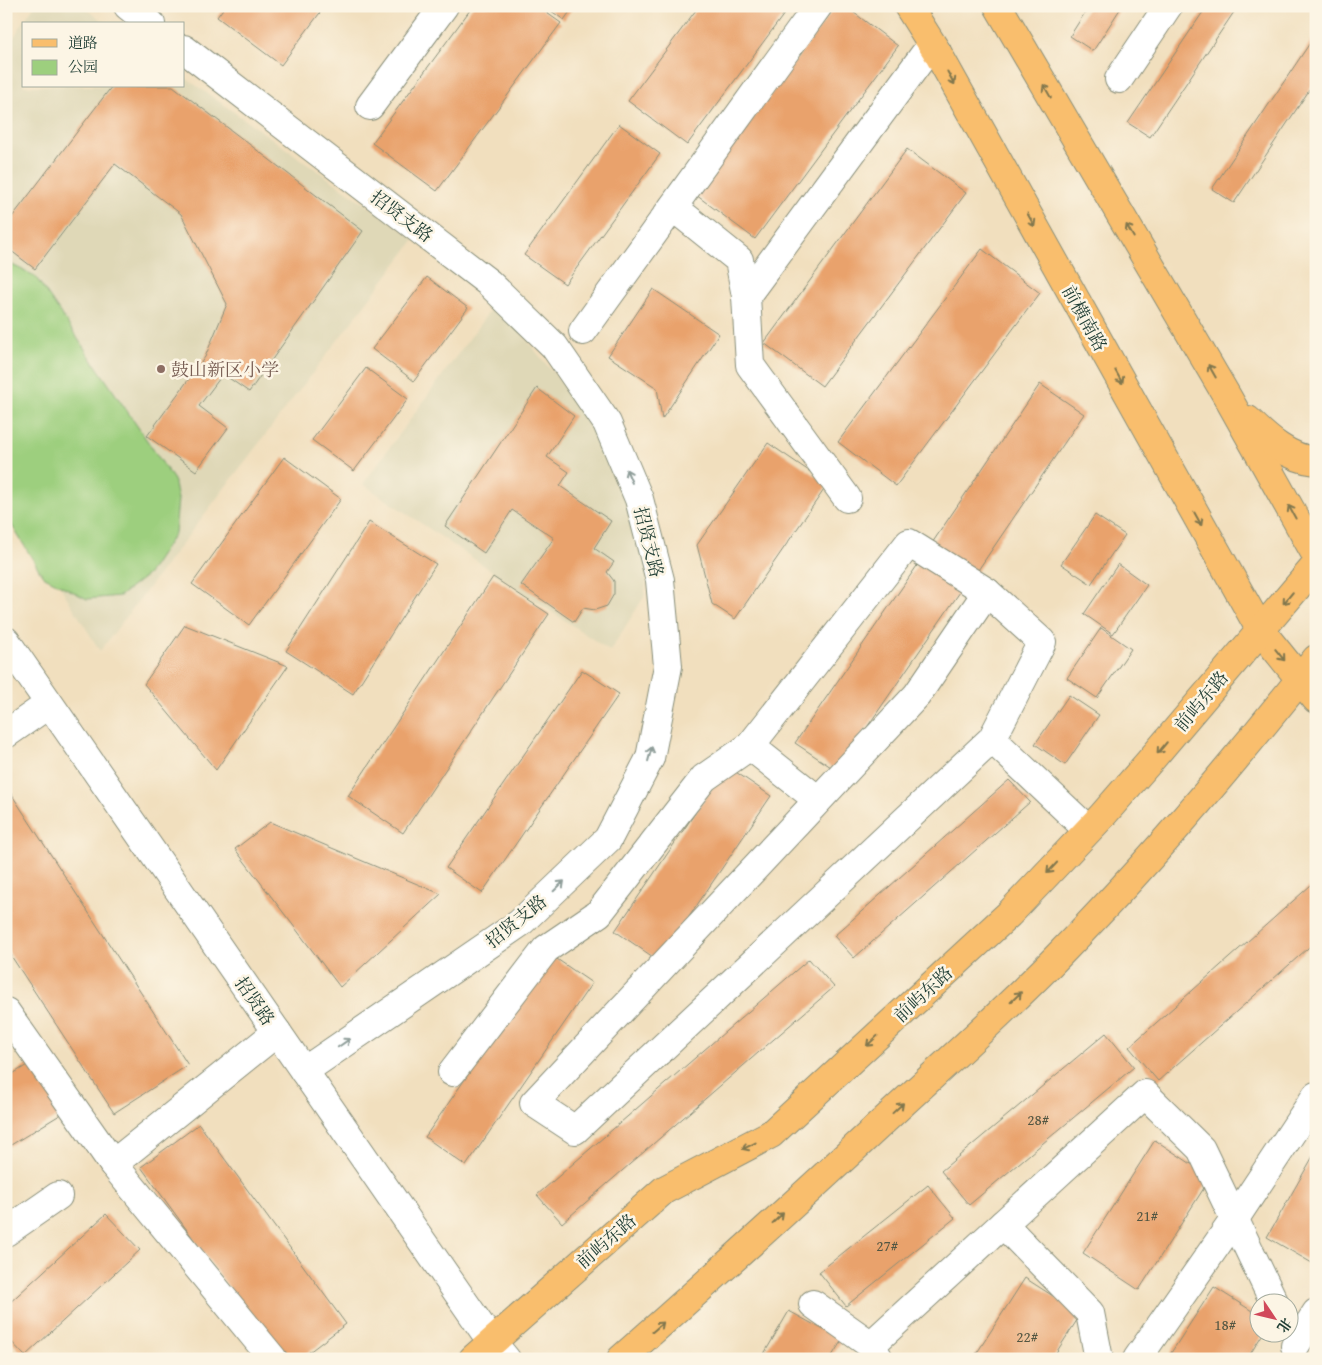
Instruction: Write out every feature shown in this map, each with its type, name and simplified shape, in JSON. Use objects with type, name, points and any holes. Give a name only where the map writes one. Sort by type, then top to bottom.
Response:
[{"type":"main road","name":"前横南路","points":[[908,6],[937,52],[1261,630],[1310,679]]},
{"type":"main road","points":[[998,6],[1228,398],[1316,555]]},
{"type":"main road","points":[[1228,398],[1260,432],[1283,450],[1299,457],[1316,461]]},
{"type":"main road","name":"前屿东路","points":[[490,1353],[664,1190],[772,1134],[1009,914],[1149,762],[1316,565]]},
{"type":"main road","points":[[621,1359],[731,1262],[978,1034],[1058,956],[1131,879],[1310,679]]},
{"type":"street","points":[[128,6],[148,22]]},
{"type":"street","points":[[370,106],[444,6]]},
{"type":"street","points":[[583,331],[818,6]]},
{"type":"street","points":[[1119,79],[1168,6]]},
{"type":"street","name":"招贤支路","points":[[185,50],[490,283],[554,346],[607,423],[639,499],[660,580],[668,666],[650,758],[608,839],[520,924],[304,1071]]},
{"type":"street","points":[[746,296],[924,55],[937,52]]},
{"type":"street","points":[[673,207],[740,260],[746,296],[750,365],[847,498]]},
{"type":"street","points":[[452,1072],[546,949],[599,913],[704,778],[750,746],[909,543],[987,592],[1042,642],[992,739],[575,1130],[534,1103],[916,695],[987,592]]},
{"type":"street","name":"招贤路","points":[[6,641],[304,1071],[490,1353]]},
{"type":"street","points":[[6,734],[49,704]]},
{"type":"street","points":[[992,739],[1088,830]]},
{"type":"street","points":[[750,746],[818,800]]},
{"type":"street","points":[[520,924],[546,949]]},
{"type":"street","points":[[6,1012],[114,1164],[273,1359]]},
{"type":"street","points":[[114,1164],[277,1032]]},
{"type":"street","points":[[813,1304],[875,1352],[1003,1224],[1145,1094],[1201,1149],[1269,1292]]},
{"type":"street","points":[[1137,1359],[1234,1220],[1316,1096]]},
{"type":"street","points":[[6,1232],[58,1196]]},
{"type":"street","points":[[1003,1224],[1090,1313],[1099,1359]]},
{"type":"street","points":[[1295,1349],[1316,1313]]},
{"type":"shaded area","name":"鼓山新区小学","points":[[34,6],[82,6],[104,22],[24,22]]},
{"type":"shaded area","name":"鼓山新区小学","points":[[22,24],[22,88],[185,88],[185,78],[415,239],[100,651],[6,499],[6,49]]},
{"type":"shaded area","points":[[496,302],[597,427],[641,526],[648,572],[644,597],[610,651],[363,484]]},
{"type":"green space","points":[[6,262],[35,276],[174,480],[178,499],[175,533],[148,574],[120,596],[87,599],[43,576],[6,516]]},
{"type":"building","points":[[225,6],[325,6],[281,65],[217,17]]},
{"type":"building","points":[[473,6],[537,6],[561,23],[437,191],[372,143]]},
{"type":"building","points":[[544,6],[574,6],[564,20]]},
{"type":"building","points":[[699,6],[790,6],[687,145],[628,101]]},
{"type":"building","points":[[836,6],[845,6],[898,46],[755,239],[696,195]]},
{"type":"building","points":[[1089,6],[1122,6],[1093,51],[1070,36]]},
{"type":"building","points":[[1207,6],[1238,6],[1150,137],[1128,123]]},
{"type":"building","points":[[1316,34],[1316,80],[1234,203],[1212,189]]},
{"type":"building","points":[[110,88],[176,88],[363,231],[249,392],[223,374],[199,406],[228,428],[196,471],[147,436],[205,357],[227,304],[181,214],[115,164],[35,269],[6,247],[6,225]]},
{"type":"building","points":[[619,124],[660,154],[565,284],[524,255]]},
{"type":"building","points":[[907,149],[966,193],[822,386],[764,343]]},
{"type":"building","points":[[982,249],[1040,293],[896,486],[838,442]]},
{"type":"building","points":[[427,277],[468,308],[414,381],[372,349]]},
{"type":"building","points":[[653,289],[719,334],[662,419],[657,388],[608,356]]},
{"type":"building","points":[[366,368],[408,399],[354,471],[312,440]]},
{"type":"building","points":[[1040,384],[1084,414],[972,579],[928,549]]},
{"type":"building","points":[[537,388],[574,416],[547,457],[569,472],[560,486],[611,521],[594,548],[614,562],[607,572],[614,581],[614,594],[607,606],[595,610],[583,608],[574,622],[521,585],[554,538],[512,510],[484,553],[445,526]]},
{"type":"building","points":[[768,443],[828,484],[735,619],[712,604],[697,545]]},
{"type":"building","points":[[284,457],[341,499],[249,625],[192,584]]},
{"type":"building","points":[[1095,515],[1125,535],[1091,584],[1061,564]]},
{"type":"building","points":[[369,522],[436,564],[353,694],[286,651]]},
{"type":"building","points":[[921,560],[962,589],[837,771],[795,743]]},
{"type":"building","points":[[1118,564],[1147,585],[1113,634],[1084,614]]},
{"type":"building","points":[[493,577],[549,614],[403,833],[348,796]]},
{"type":"building","points":[[185,625],[288,666],[216,770],[144,684]]},
{"type":"building","points":[[1101,628],[1131,649],[1097,698],[1067,678]]},
{"type":"building","points":[[582,670],[619,694],[482,893],[446,868]]},
{"type":"building","points":[[1069,695],[1099,715],[1065,765],[1035,744]]},
{"type":"building","points":[[727,766],[771,796],[659,961],[615,931]]},
{"type":"building","points":[[1009,780],[1030,802],[854,958],[834,936]]},
{"type":"building","points":[[6,786],[188,1065],[114,1113],[6,948]]},
{"type":"building","points":[[270,822],[441,894],[340,987],[235,849]]},
{"type":"building","points":[[1311,885],[1316,891],[1316,941],[1158,1081],[1129,1047]]},
{"type":"building","points":[[551,955],[592,983],[466,1166],[425,1137]]},
{"type":"building","points":[[809,959],[834,987],[562,1223],[537,1195]]},
{"type":"building","points":[[1106,1033],[1134,1067],[969,1205],[941,1171]]},
{"type":"building","points":[[37,1059],[68,1110],[6,1148],[6,1078]]},
{"type":"building","points":[[199,1124],[346,1324],[300,1359],[281,1359],[141,1167]]},
{"type":"building","points":[[1155,1140],[1211,1177],[1139,1290],[1083,1253]]},
{"type":"building","points":[[1316,1151],[1316,1256],[1312,1263],[1267,1237]]},
{"type":"building","points":[[928,1185],[955,1218],[846,1306],[819,1272]]},
{"type":"building","points":[[106,1214],[140,1250],[25,1356],[6,1336],[6,1306]]},
{"type":"building","points":[[1025,1278],[1081,1314],[1052,1359],[973,1359]]},
{"type":"building","points":[[1214,1287],[1250,1310],[1250,1342],[1258,1342],[1247,1359],[1167,1359]]},
{"type":"building","points":[[789,1311],[842,1340],[830,1359],[761,1359]]},
{"type":"place","name":"鼓山新区小学","points":[[161,369]]}]
